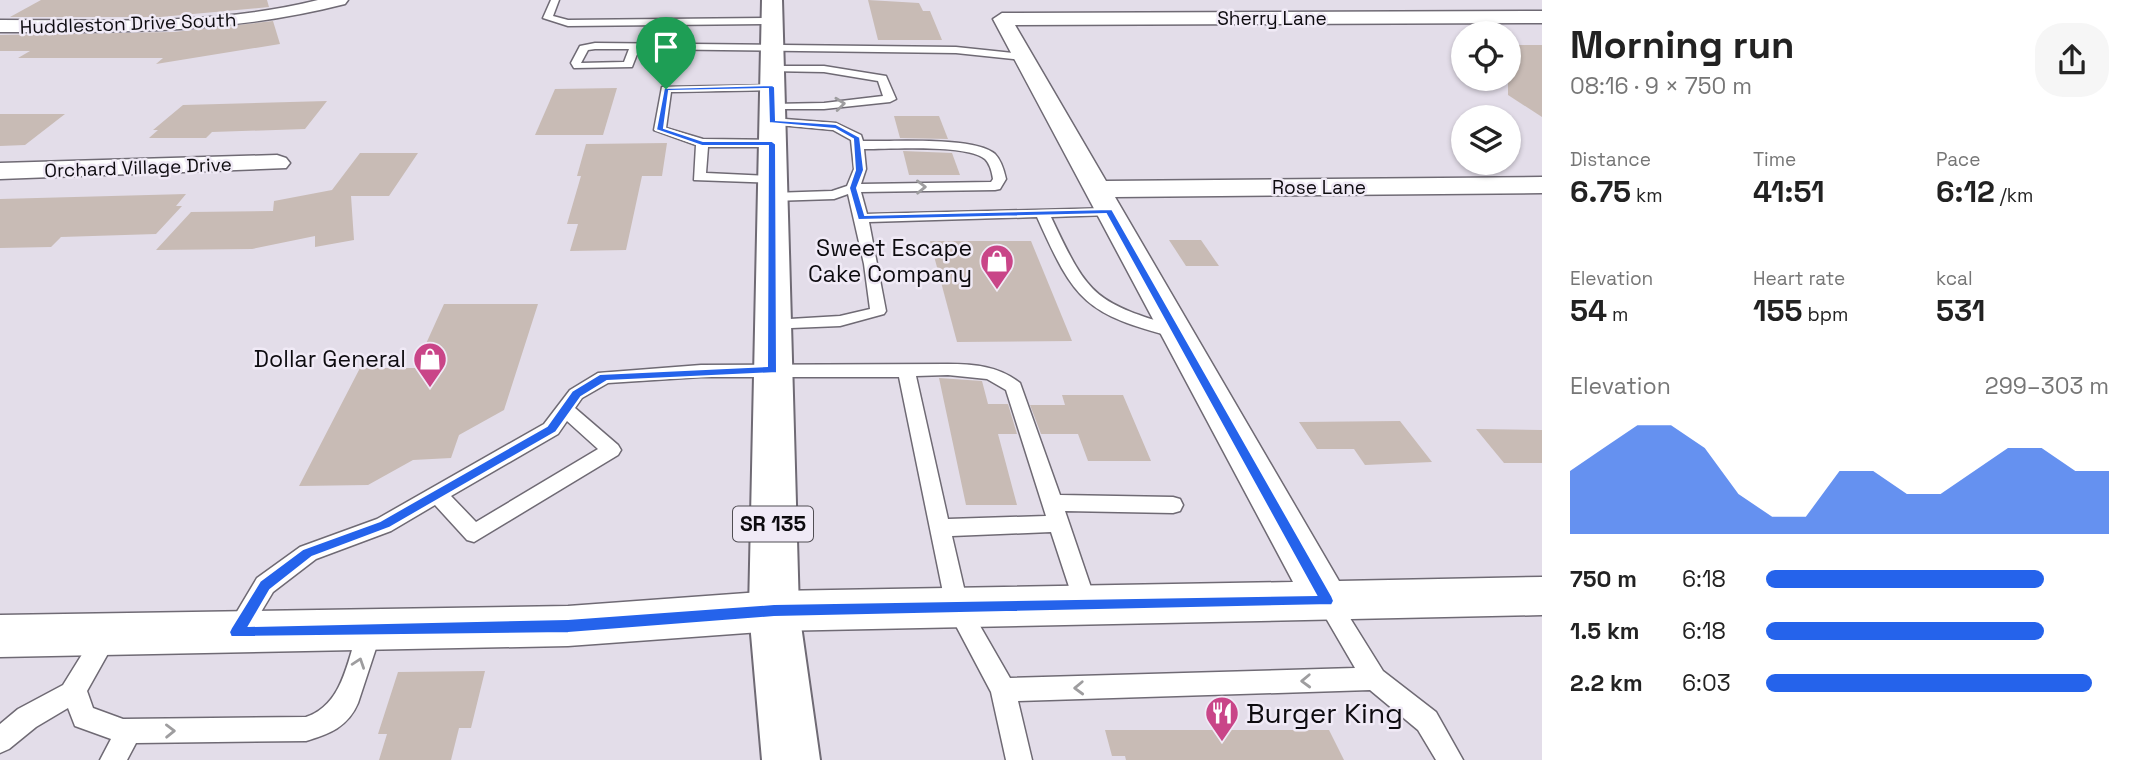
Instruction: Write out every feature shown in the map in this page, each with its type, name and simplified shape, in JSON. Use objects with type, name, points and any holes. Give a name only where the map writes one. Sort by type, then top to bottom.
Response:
[{"type":"main road","name":"SR 135","points":[[772,75],[774,611],[791,760]]},
{"type":"street","name":"Huddleston Drive South","points":[[0,26],[208,23],[272,16],[339,0]]},
{"type":"street","name":"Sherry Lane","points":[[1023,57],[1002,19],[1542,17]]},
{"type":"street","points":[[1023,57],[1327,601]]},
{"type":"street","name":"Orchard Village Drive","points":[[0,171],[277,163]]},
{"type":"street","name":"Rose Lane","points":[[1103,200],[1542,185]]},
{"type":"street","points":[[0,636],[568,626],[774,611],[1542,596]]},
{"type":"lane","points":[[555,0],[548,18],[772,75],[824,106],[890,99],[883,78],[824,69],[772,75],[635,46],[584,48],[576,63],[578,66],[628,65],[635,46]]},
{"type":"lane","points":[[702,144],[660,130],[666,89],[956,50],[1023,57]]},
{"type":"lane","points":[[772,75],[702,144],[699,177],[834,195],[853,188],[995,186],[1000,179],[988,154],[979,151],[956,147],[858,145]]},
{"type":"lane","points":[[772,75],[836,127],[857,138],[860,170],[853,188],[877,284],[878,311],[865,317],[833,322],[772,325]]},
{"type":"lane","points":[[861,218],[1042,213],[1103,200]]},
{"type":"lane","points":[[1042,213],[1067,263],[1090,298],[1112,311],[1177,333]]},
{"type":"lane","points":[[237,632],[265,585],[307,553],[384,525],[551,429],[576,394],[604,377],[773,370],[963,371],[1004,377],[1014,387],[1086,605]]},
{"type":"lane","points":[[906,371],[957,607],[1003,690],[1019,760]]},
{"type":"lane","points":[[437,494],[474,534],[611,450],[566,410]]},
{"type":"lane","points":[[1052,503],[1173,505]]},
{"type":"lane","points":[[939,528],[1059,524]]},
{"type":"lane","points":[[1327,601],[1374,679],[1427,721],[1450,760]]},
{"type":"lane","points":[[74,690],[84,717],[129,732],[306,729],[328,722],[346,703],[370,630]]},
{"type":"lane","points":[[0,740],[27,718],[74,690],[107,635]]},
{"type":"lane","points":[[1003,690],[1374,679]]},
{"type":"lane","points":[[113,760],[129,732]]},
{"type":"building","points":[[41,0],[267,0],[269,7],[160,17],[10,17]]},
{"type":"building","points":[[868,0],[919,3],[923,11],[930,11],[942,40],[878,40]]},
{"type":"building","points":[[273,21],[280,44],[156,64],[163,58],[18,58],[30,51],[0,51],[0,35],[174,32]]},
{"type":"building","points":[[1521,45],[1542,45],[1542,117],[1508,95],[1508,91],[1521,91]]},
{"type":"building","points":[[617,88],[603,135],[535,135],[555,89]]},
{"type":"building","points":[[327,101],[305,129],[212,132],[206,138],[149,138],[158,130],[153,130],[183,105]]},
{"type":"building","points":[[0,114],[65,114],[25,145],[0,146]]},
{"type":"building","points":[[894,116],[939,116],[948,139],[900,138]]},
{"type":"building","points":[[667,143],[662,176],[642,176],[626,250],[570,251],[578,224],[567,224],[581,176],[577,176],[586,144]]},
{"type":"building","points":[[903,151],[952,153],[960,175],[909,175]]},
{"type":"building","points":[[360,153],[418,153],[389,196],[351,196],[354,240],[315,247],[315,236],[252,249],[156,250],[191,212],[273,211],[274,201],[332,190]]},
{"type":"building","points":[[186,194],[176,206],[182,206],[156,234],[61,237],[51,247],[0,248],[0,199]]},
{"type":"building","points":[[1169,240],[1201,240],[1219,266],[1186,266]]},
{"type":"building","name":"Sweet Escape Cake Company","points":[[930,241],[1031,241],[1072,341],[957,342]]},
{"type":"building","name":"Dollar General","points":[[444,304],[538,304],[504,410],[459,435],[451,458],[413,460],[368,485],[299,486],[360,368],[415,368]]},
{"type":"building","points":[[939,378],[982,381],[988,404],[1008,404],[1017,434],[998,434],[1017,505],[966,505]]},
{"type":"building","points":[[1062,395],[1123,395],[1151,461],[1088,461],[1078,434],[1041,434],[1030,405],[1065,405]]},
{"type":"building","points":[[1400,421],[1432,462],[1365,465],[1354,449],[1317,449],[1299,422]]},
{"type":"building","points":[[1476,429],[1542,430],[1542,463],[1504,463]]},
{"type":"building","points":[[485,671],[471,728],[459,728],[451,760],[379,760],[387,734],[378,734],[398,672]]},
{"type":"building","name":"Burger King","points":[[1105,730],[1329,730],[1344,760],[1126,760],[1125,756],[1112,756]]},
{"type":"place","name":"Sweet Escape Cake Company","points":[[997,291]]},
{"type":"place","name":"Dollar General","points":[[430,389]]},
{"type":"place","name":"Burger King","points":[[1222,743]]},
{"type":"route","points":[[772,87],[772,122],[836,127],[857,138],[860,170],[853,188],[861,218],[1109,211],[1327,601],[774,611],[568,626],[237,632],[265,585],[307,553],[384,525],[551,429],[576,394],[604,377],[773,370],[772,144],[702,144],[660,130],[666,89],[772,87]]}]
